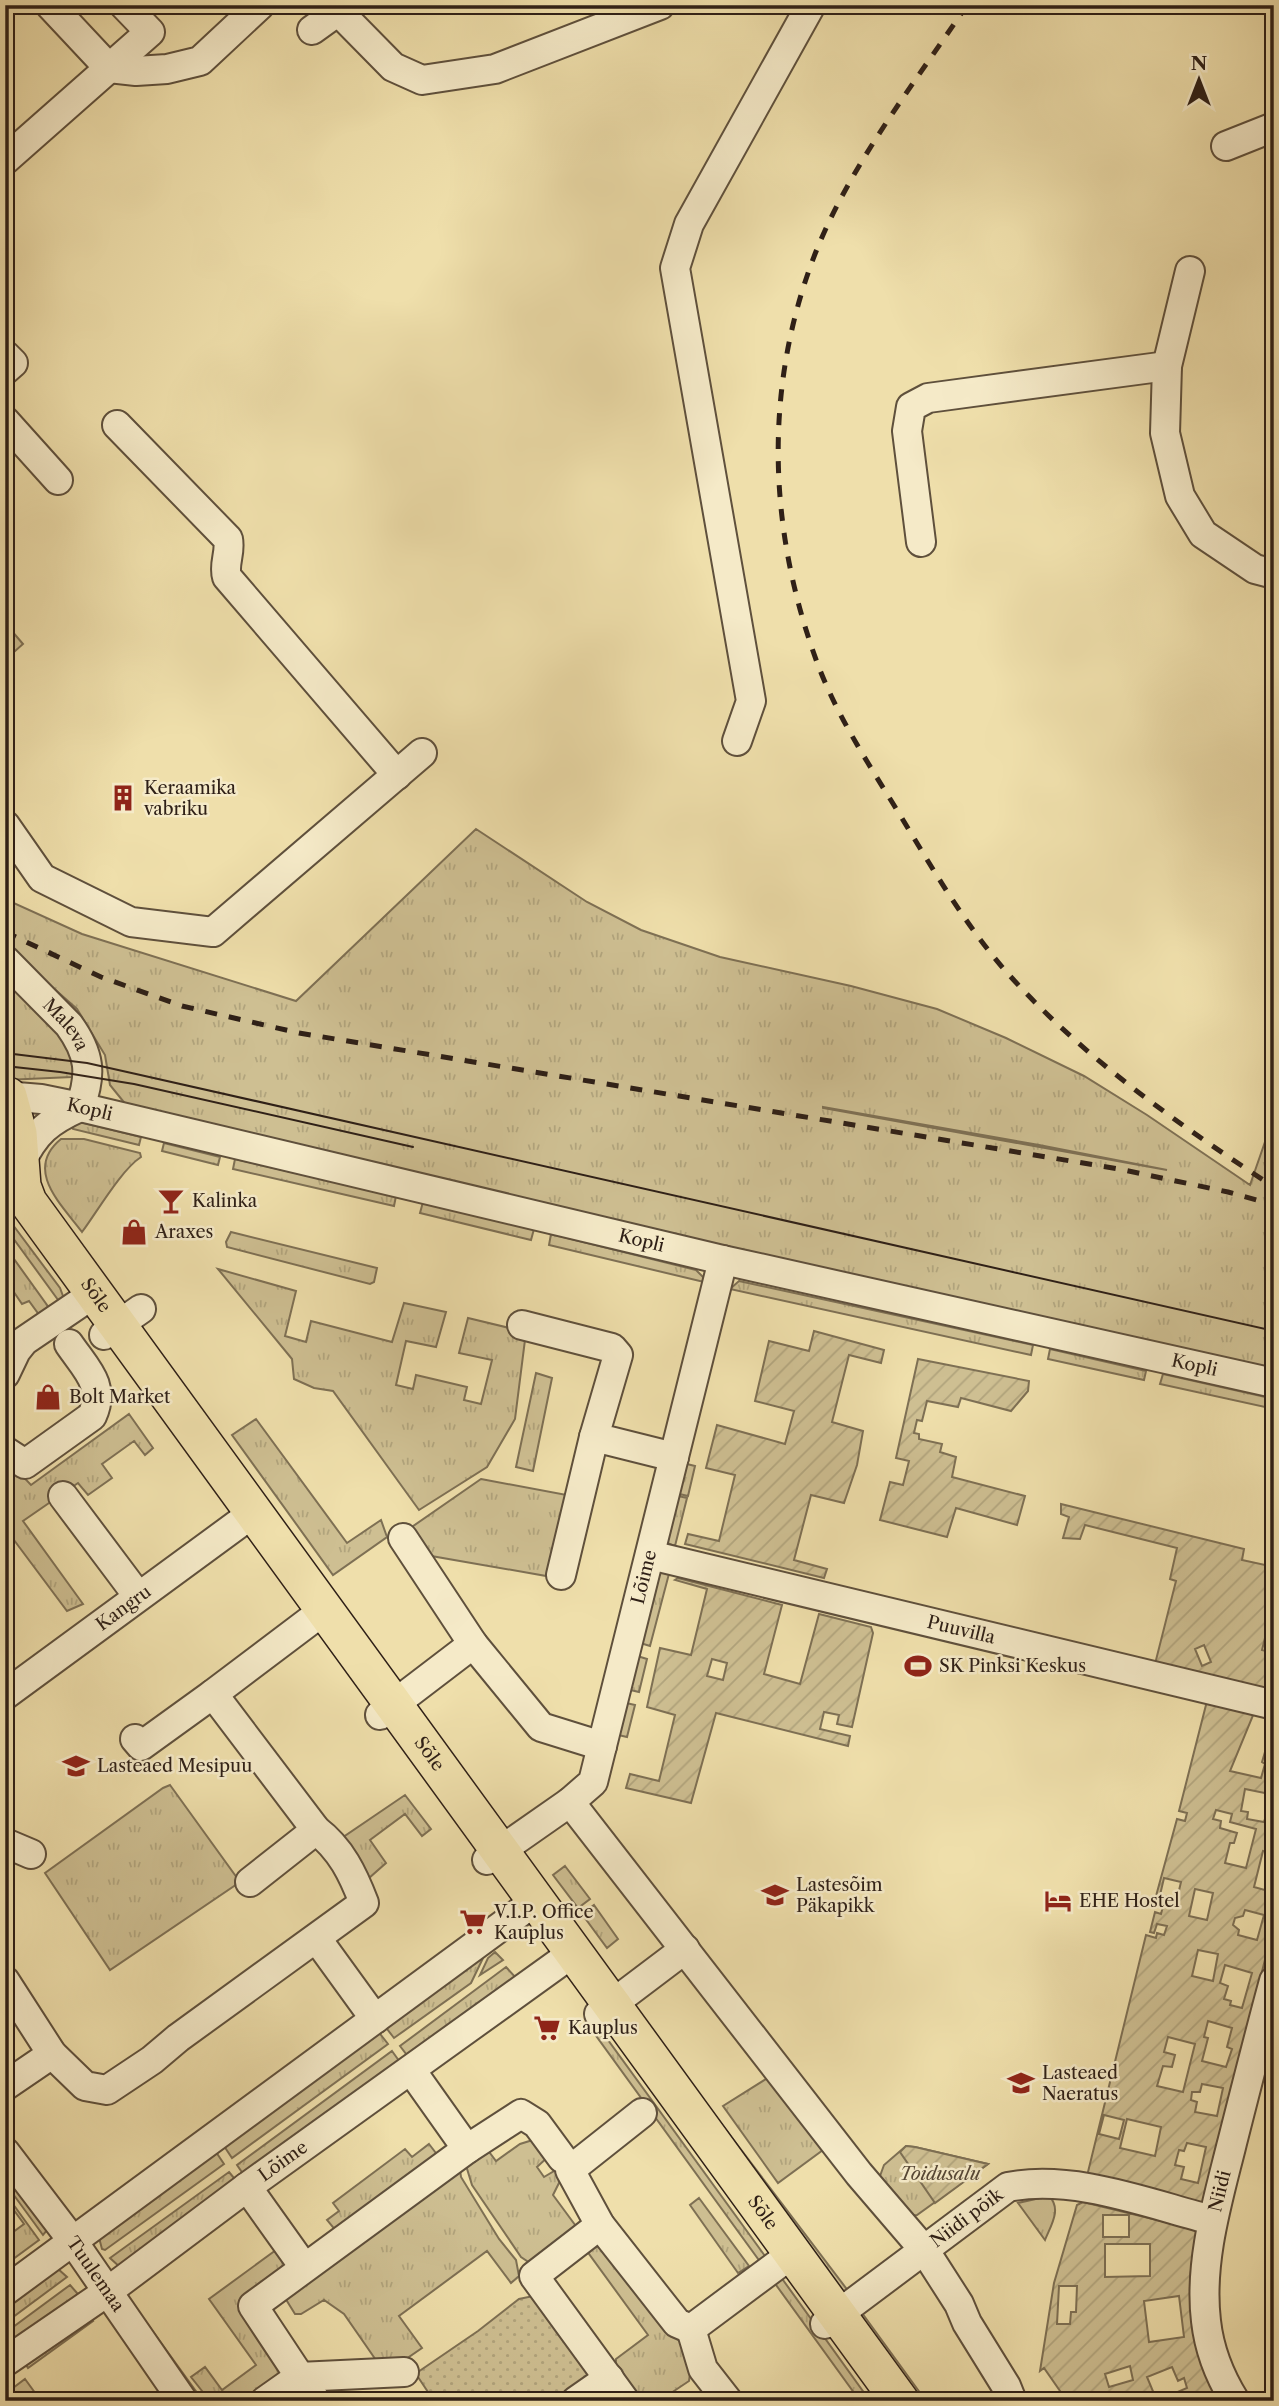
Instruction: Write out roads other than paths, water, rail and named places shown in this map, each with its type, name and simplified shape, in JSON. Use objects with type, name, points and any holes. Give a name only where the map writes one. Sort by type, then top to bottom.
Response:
[{"type":"main road","name":"Sõle","points":[[6,1098],[18,1133],[10,1186],[14,1211],[80,1303],[121,1323]]},
{"type":"main road","name":"Sõle","points":[[10,1186],[28,1202],[121,1323],[248,1517],[311,1620],[388,1709]]},
{"type":"main road","name":"Sõle","points":[[248,1517],[786,2258],[831,2319],[900,2401]]},
{"type":"main road","name":"Sõle","points":[[494,1855],[523,1910],[567,1956]]},
{"type":"main road","name":"Sõle","points":[[831,2319],[880,2401]]},
{"type":"street","points":[[50,5],[109,68],[136,71],[167,69],[200,61],[260,5]]},
{"type":"street","points":[[5,160],[150,32],[124,5]]},
{"type":"street","points":[[312,30],[334,9],[393,67],[422,80],[495,69],[660,5]]},
{"type":"street","points":[[737,741],[751,701],[675,268],[689,224],[811,5]]},
{"type":"street","points":[[1226,146],[1274,127]]},
{"type":"street","points":[[1190,271],[1167,366],[1165,433],[1180,496],[1203,534],[1255,569],[1274,573]]},
{"type":"street","points":[[5,355],[13,363],[5,370]]},
{"type":"street","points":[[920,542],[907,431],[911,407],[928,398],[1167,366]]},
{"type":"street","points":[[5,421],[58,480]]},
{"type":"street","points":[[117,425],[228,539],[230,548],[225,569],[227,578],[397,775]]},
{"type":"street","points":[[5,825],[43,878],[131,922],[213,932],[422,753]]},
{"type":"street","name":"Maleva","points":[[5,960],[78,1037],[89,1076],[80,1107]]},
{"type":"street","name":"Kopli","points":[[6,1098],[41,1099],[80,1107],[723,1260],[1274,1382]]},
{"type":"street","points":[[10,1186],[40,1130],[59,1116],[80,1107]]},
{"type":"street","name":"Lõime","points":[[494,1855],[570,1802],[593,1782],[723,1260]]},
{"type":"street","points":[[5,1374],[24,1341],[80,1303]]},
{"type":"street","points":[[522,1325],[612,1348],[618,1355],[594,1437],[561,1575]]},
{"type":"street","points":[[5,1451],[25,1464],[92,1416],[97,1385],[69,1344]]},
{"type":"street","points":[[594,1437],[674,1457]]},
{"type":"street","points":[[63,1496],[138,1596]]},
{"type":"street","name":"Kangru","points":[[5,1695],[248,1517]]},
{"type":"street","points":[[403,1538],[472,1644],[541,1727],[602,1746]]},
{"type":"street","name":"Puuvilla","points":[[650,1555],[1274,1705]]},
{"type":"street","points":[[135,1739],[141,1746],[311,1620]]},
{"type":"street","points":[[388,1709],[472,1644]]},
{"type":"street","points":[[5,1981],[52,2054],[85,2086],[107,2090],[152,2060],[178,2038],[364,1903],[354,1875],[331,1842],[316,1830],[213,1694]]},
{"type":"street","points":[[570,1802],[859,2174],[925,2251],[1006,2386],[1012,2401]]},
{"type":"street","points":[[250,1882],[316,1830]]},
{"type":"street","points":[[5,1843],[31,1854]]},
{"type":"street","points":[[5,2291],[523,1910]]},
{"type":"street","points":[[317,1939],[375,2019]]},
{"type":"street","points":[[606,2010],[685,1949]]},
{"type":"street","name":"Lõime","points":[[5,2362],[107,2292],[247,2186],[567,1956]]},
{"type":"street","name":"Niidi","points":[[1235,2401],[1222,2376],[1206,2322],[1205,2293],[1212,2220],[1274,1981]]},
{"type":"street","points":[[5,2086],[52,2054]]},
{"type":"street","points":[[411,2070],[467,2149]]},
{"type":"street","points":[[642,2113],[570,2169],[600,2225],[677,2323],[691,2329]]},
{"type":"street","points":[[316,2401],[253,2306],[467,2149],[521,2114],[537,2124],[562,2158]]},
{"type":"street","name":"Tuulemaa","points":[[5,2152],[72,2240],[183,2401]]},
{"type":"street","name":"Niidi põik","points":[[831,2319],[1008,2188],[1045,2183],[1091,2189],[1212,2220]]},
{"type":"street","points":[[247,2186],[304,2267]]},
{"type":"street","points":[[600,2225],[534,2276],[625,2401]]},
{"type":"street","points":[[691,2329],[786,2258]]},
{"type":"street","points":[[691,2329],[703,2369],[728,2401]]},
{"type":"street","points":[[265,2401],[299,2377],[404,2372]]},
{"type":"street","points":[[576,2401],[609,2378]]},
{"type":"tram line","points":[[5,1053],[87,1063],[1274,1331]]},
{"type":"tram line","points":[[5,1066],[134,1084],[413,1147]]},
{"type":"railway","points":[[967,5],[864,157],[829,221],[798,305],[786,356],[778,460],[781,511],[801,614],[826,685],[855,742],[948,894],[1003,968],[1032,1000],[1097,1059],[1166,1113],[1274,1187]]},
{"type":"railway","points":[[5,932],[101,977],[182,1006],[299,1033],[1119,1169],[1228,1192],[1274,1205]]},
{"type":"place","name":"Keraamika vabriku","points":[[123,798]]},
{"type":"place","name":"Kalinka","points":[[171,1201]]},
{"type":"place","name":"Araxes","points":[[134,1232]]},
{"type":"place","name":"Bolt Market","points":[[48,1397]]},
{"type":"place","name":"SK Pinksi Keskus","points":[[918,1666]]},
{"type":"place","name":"Lasteaed Mesipuu","points":[[76,1766]]},
{"type":"place","name":"Lastesõim Päkapikk","points":[[775,1895]]},
{"type":"place","name":"EHE Hostel","points":[[1058,1901]]},
{"type":"place","name":"V.I.P. Office Kauplus","points":[[473,1922]]},
{"type":"place","name":"Kauplus","points":[[547,2028]]},
{"type":"place","name":"Lasteaed Naeratus","points":[[1021,2083]]},
{"type":"park label","name":"Toidusalu","points":[[940,2174]]}]
